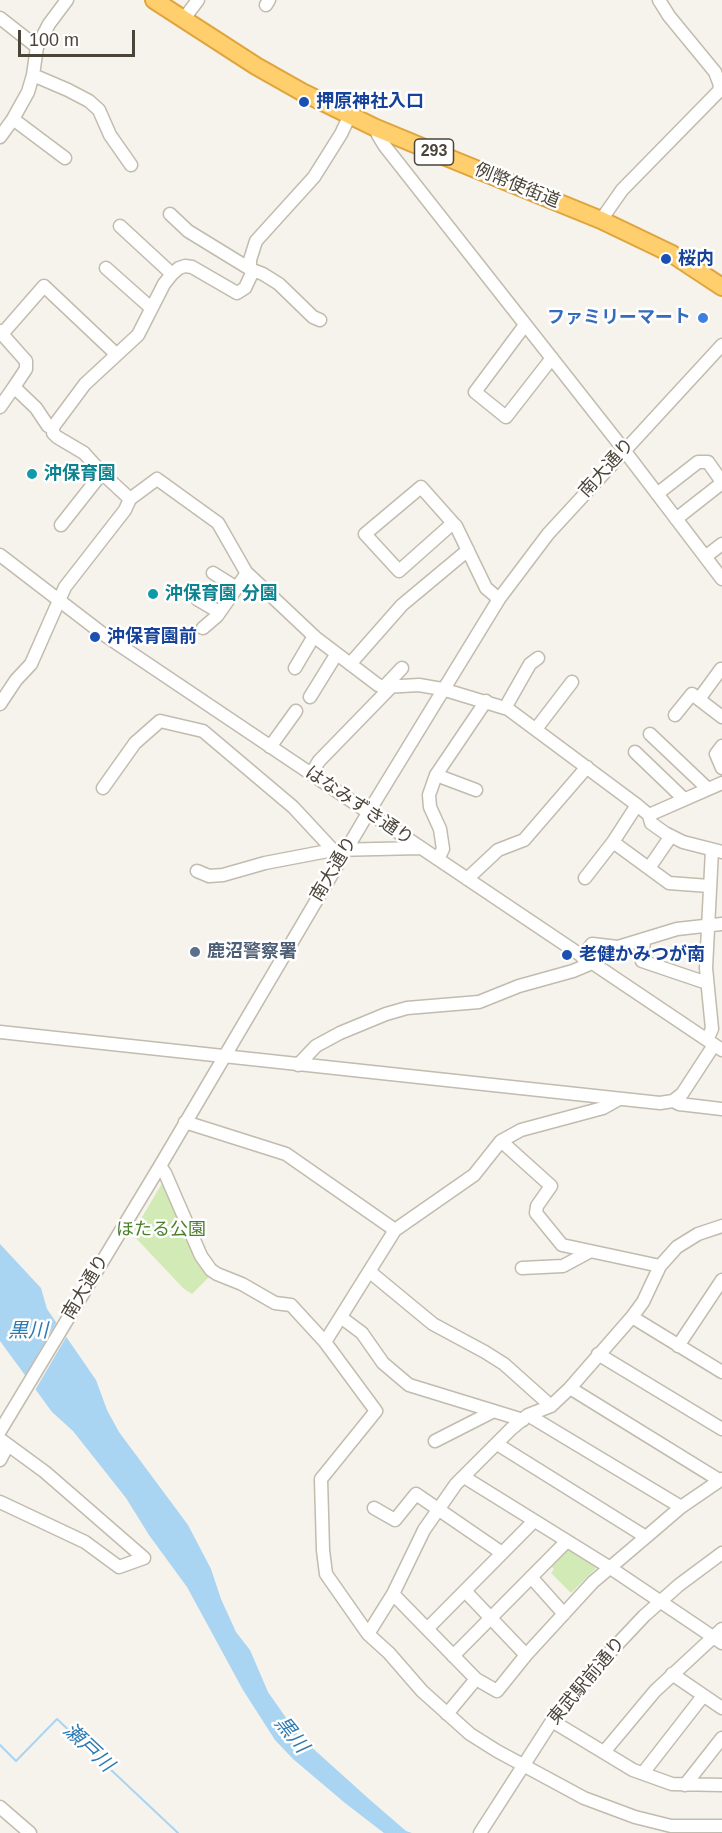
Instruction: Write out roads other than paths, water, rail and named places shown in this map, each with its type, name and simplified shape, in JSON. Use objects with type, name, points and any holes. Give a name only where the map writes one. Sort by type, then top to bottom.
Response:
[{"type":"highway","name":"例幣使街道","points":[[153,0],[277,79],[376,128],[601,220],[672,254],[722,287]]},
{"type":"street","points":[[0,137],[28,92],[37,47],[49,24],[67,0]]},
{"type":"street","points":[[183,20],[198,0]]},
{"type":"street","points":[[601,220],[622,190],[721,92],[715,72],[669,16],[659,0]]},
{"type":"street","points":[[0,18],[37,47]]},
{"type":"street","points":[[33,75],[89,100],[99,110],[110,135],[131,165]]},
{"type":"street","points":[[130,499],[102,474],[84,453],[57,437],[53,428],[85,384],[138,335],[150,308],[172,274],[182,266],[189,266],[237,293],[245,288],[256,241],[314,177],[350,115]]},
{"type":"street","points":[[13,119],[65,158]]},
{"type":"street","points":[[376,128],[384,145],[624,450],[722,579]]},
{"type":"street","points":[[170,214],[188,231],[251,270],[279,284],[313,317],[320,320]]},
{"type":"street","points":[[120,226],[172,274]]},
{"type":"street","points":[[106,268],[150,308]]},
{"type":"street","points":[[0,407],[26,369],[26,360],[1,333],[44,286],[116,354]]},
{"type":"street","points":[[525,325],[475,392],[506,417],[552,358]]},
{"type":"street","name":"南大通り","points":[[0,1431],[160,1166],[346,849],[499,599],[548,534],[722,345]]},
{"type":"street","points":[[14,387],[36,408],[48,426],[53,428]]},
{"type":"street","points":[[657,494],[698,462],[708,462],[722,483],[676,519]]},
{"type":"street","points":[[61,525],[102,474]]},
{"type":"street","points":[[0,704],[16,680],[32,664],[58,601],[71,578],[125,510],[130,499],[158,479],[218,523],[247,573],[336,655],[378,685],[388,687],[419,685],[442,689],[505,708],[637,805],[649,815],[651,823],[683,842],[717,851],[709,886],[707,926],[707,982],[714,1045],[682,1094],[673,1101],[660,1103],[620,1099],[0,1032]]},
{"type":"street","points":[[453,523],[399,571],[365,534],[421,487],[453,523],[486,588],[499,599]]},
{"type":"street","points":[[705,557],[722,544]]},
{"type":"street","points":[[350,664],[402,604],[468,550]]},
{"type":"street","name":"はなみずき通り","points":[[0,555],[103,634],[714,1045]]},
{"type":"street","points":[[213,573],[237,588]]},
{"type":"street","points":[[203,628],[219,612],[247,573]]},
{"type":"street","points":[[197,599],[219,612]]},
{"type":"street","points":[[295,668],[314,636]]},
{"type":"street","points":[[310,697],[336,655]]},
{"type":"street","points":[[505,708],[531,664],[538,658]]},
{"type":"street","points":[[311,774],[319,761],[388,687],[402,668]]},
{"type":"street","points":[[699,699],[721,669]]},
{"type":"street","points":[[536,729],[572,682]]},
{"type":"street","points":[[675,715],[692,694],[722,717]]},
{"type":"street","points":[[438,859],[443,849],[440,830],[430,807],[429,795],[436,775],[486,701]]},
{"type":"street","points":[[270,747],[296,711]]},
{"type":"street","points":[[103,788],[135,742],[160,721],[203,731],[293,807],[333,850]]},
{"type":"street","points":[[650,734],[708,789]]},
{"type":"street","points":[[722,746],[716,754],[722,768]]},
{"type":"street","points":[[634,752],[684,799]]},
{"type":"street","points":[[467,879],[498,850],[524,840],[587,767]]},
{"type":"street","points":[[436,775],[476,790]]},
{"type":"street","points":[[649,815],[722,783]]},
{"type":"street","points":[[585,878],[613,842],[637,805]]},
{"type":"street","points":[[649,868],[671,836]]},
{"type":"street","points":[[613,842],[669,883],[709,886]]},
{"type":"street","points":[[197,871],[208,876],[223,875],[265,863],[333,850],[422,848]]},
{"type":"street","points":[[298,1065],[316,1046],[340,1033],[386,1014],[408,1008],[479,1002],[519,986],[573,971],[587,960],[592,944],[618,947],[677,929],[722,924]]},
{"type":"street","points":[[644,940],[642,962],[707,982]]},
{"type":"street","points":[[325,1342],[395,1230],[474,1175],[501,1141],[521,1130],[603,1108],[620,1099]]},
{"type":"street","points":[[673,1101],[679,1104],[722,1109]]},
{"type":"street","points":[[185,1122],[286,1154],[395,1230]]},
{"type":"street","points":[[501,1141],[551,1186],[537,1206],[536,1213],[562,1245],[660,1266]]},
{"type":"street","points":[[160,1166],[201,1256],[211,1270],[275,1303],[291,1305],[325,1342],[376,1411],[321,1479],[326,1574],[368,1634],[447,1714],[470,1734],[522,1768],[584,1798],[651,1822],[671,1826],[722,1826]]},
{"type":"street","points":[[368,1634],[393,1594],[424,1530],[464,1477],[526,1417],[551,1406],[570,1388],[632,1317],[660,1266],[677,1247],[686,1240],[722,1226]]},
{"type":"street","points":[[522,1268],[563,1266],[589,1252]]},
{"type":"street","points":[[370,1272],[434,1324],[504,1364],[551,1406]]},
{"type":"street","points":[[678,1346],[722,1280]]},
{"type":"street","points":[[632,1317],[722,1372]]},
{"type":"street","points":[[342,1318],[362,1334],[383,1363],[409,1385],[494,1411],[526,1417],[681,1507]]},
{"type":"street","points":[[598,1354],[722,1429]]},
{"type":"street","points":[[393,1594],[476,1679],[497,1690],[526,1655],[609,1567],[681,1507],[721,1479],[570,1388]]},
{"type":"street","points":[[435,1441],[494,1411]]},
{"type":"street","points":[[0,1460],[4,1442],[45,1472],[144,1558],[118,1567],[85,1542],[0,1502]]},
{"type":"street","points":[[497,1444],[646,1538]]},
{"type":"street","points":[[464,1477],[609,1567],[717,1640]]},
{"type":"street","points":[[374,1508],[395,1520],[416,1494],[502,1553]]},
{"type":"street","points":[[427,1629],[534,1521]]},
{"type":"street","points":[[453,1656],[567,1541]]},
{"type":"street","name":"東武駅前通り","points":[[480,1833],[552,1722],[579,1685],[660,1602],[722,1553]]},
{"type":"street","points":[[531,1577],[564,1614]]},
{"type":"street","points":[[465,1591],[526,1655]]},
{"type":"street","points":[[604,1752],[639,1708],[672,1674],[717,1640],[722,1629]]},
{"type":"street","points":[[672,1674],[722,1708]]},
{"type":"street","points":[[447,1714],[476,1679]]},
{"type":"street","points":[[643,1773],[703,1696]]},
{"type":"street","points":[[552,1722],[633,1770],[672,1784],[722,1785]]},
{"type":"street","points":[[685,1785],[722,1738]]},
{"type":"street","points":[[0,1807],[30,1833]]},
{"type":"water","name":"黒川","points":[[0,1244],[41,1288],[47,1309],[96,1380],[107,1410],[119,1432],[188,1525],[211,1569],[236,1632],[250,1650],[268,1692],[298,1735],[406,1831],[412,1833],[384,1833],[293,1759],[275,1740],[243,1690],[187,1587],[149,1535],[126,1498],[73,1431],[52,1412],[0,1341]]},
{"type":"waterway","name":"瀬戸川","points":[[0,1745],[16,1761],[57,1719],[178,1833]]},
{"type":"place","name":"押原神社入口","points":[[304,102]]},
{"type":"place","name":"桜内","points":[[666,259]]},
{"type":"place","name":"ファミリーマート","points":[[703,318]]},
{"type":"place","name":"沖保育園","points":[[32,474]]},
{"type":"place","name":"沖保育園 分園","points":[[153,594]]},
{"type":"place","name":"沖保育園前","points":[[95,637]]},
{"type":"place","name":"鹿沼警察署","points":[[195,952]]},
{"type":"place","name":"老健かみつが南","points":[[567,955]]},
{"type":"park label","name":"ほたる公園","points":[[161,1230]]}]
